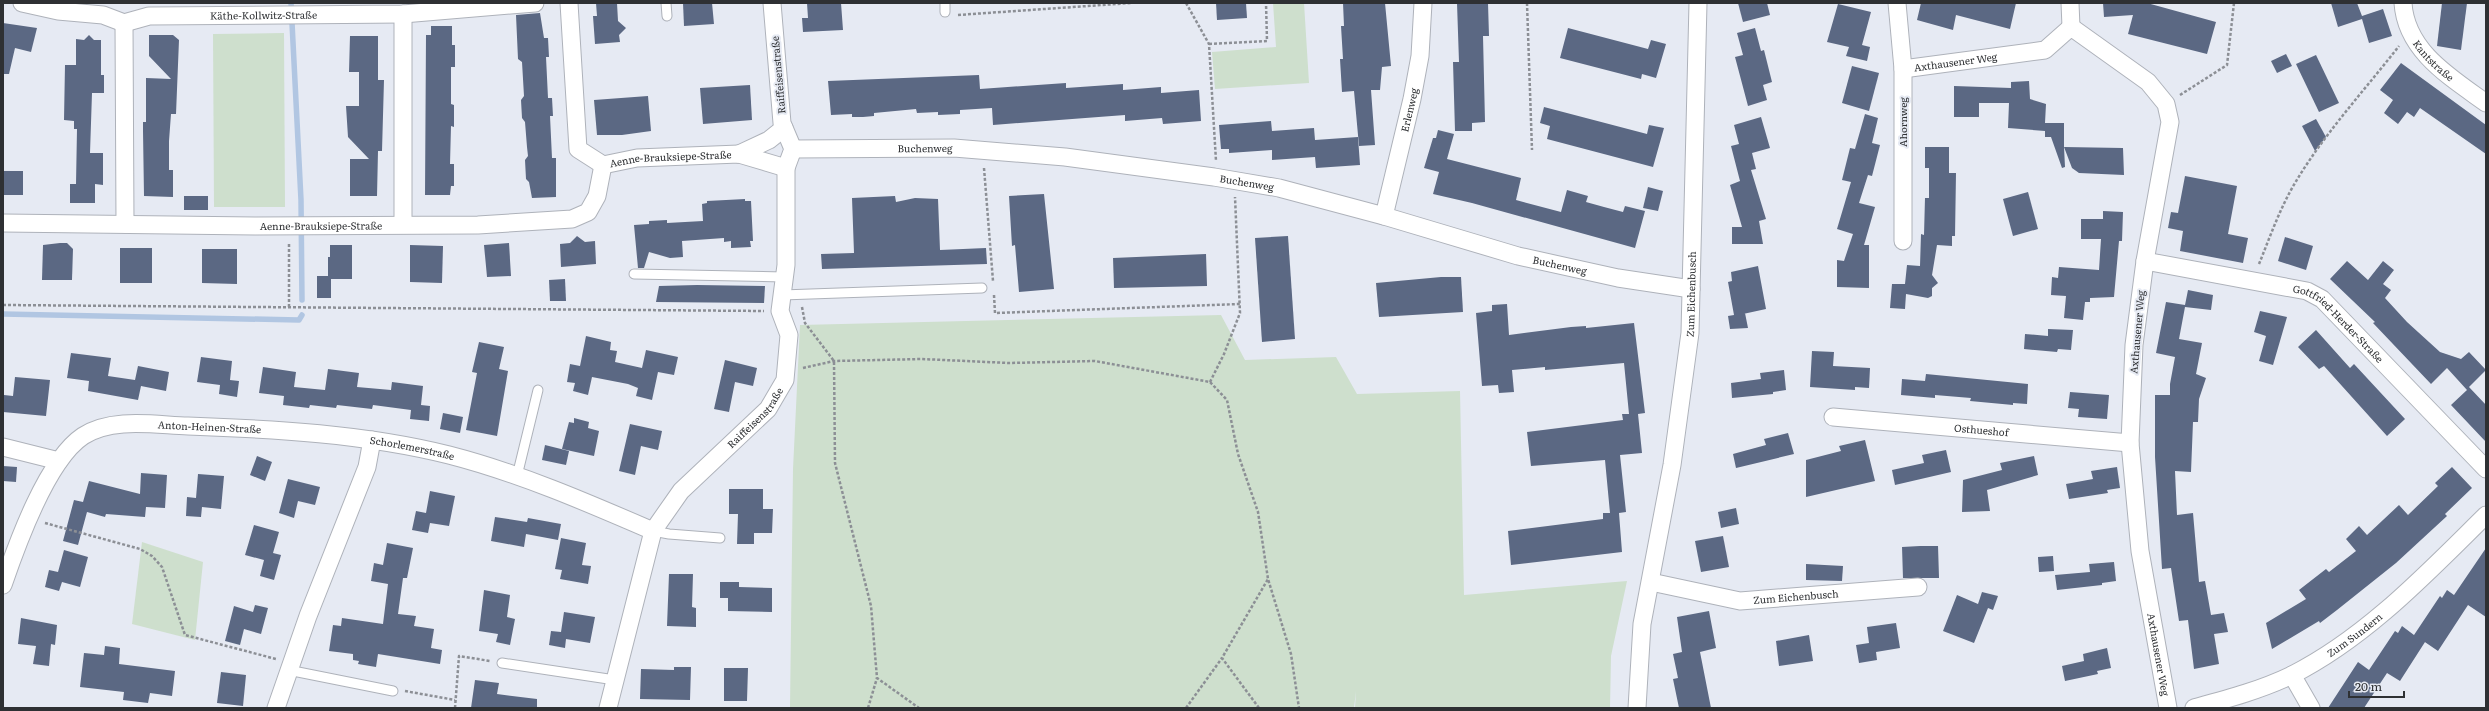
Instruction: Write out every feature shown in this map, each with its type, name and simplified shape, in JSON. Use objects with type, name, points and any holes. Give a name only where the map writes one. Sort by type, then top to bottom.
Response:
[{"type":"street","points":[[22,3],[58,11],[102,15],[124,23],[125,224]]},
{"type":"street","name":"Käthe-Kollwitz-Straße","points":[[124,23],[149,16],[404,14],[535,3]]},
{"type":"street","name":"Aenne-Brauksiepe-Straße","points":[[569,3],[578,149],[603,165],[637,158],[739,154],[786,168]]},
{"type":"street","name":"Raiffeisenstraße","points":[[608,708],[653,531],[681,491],[768,408],[782,390],[787,371],[788,335],[781,303],[784,277],[786,168],[792,149],[782,122],[772,3]]},
{"type":"street","name":"Erlenweg","points":[[1384,216],[1412,99],[1420,56],[1423,3]]},
{"type":"street","name":"Zum Eichenbusch","points":[[1637,708],[1642,624],[1672,465],[1690,333],[1698,3]]},
{"type":"street","name":"Ahornweg","points":[[1897,3],[1903,69],[1903,241]]},
{"type":"street","points":[[2070,3],[2071,27]]},
{"type":"street","name":"Kantstraße","points":[[2403,3],[2413,40],[2426,56],[2452,79],[2486,102]]},
{"type":"street","points":[[403,224],[404,14]]},
{"type":"street","name":"Axthausener Weg","points":[[1903,69],[2045,50],[2071,27],[2148,82],[2166,104],[2170,122],[2145,260],[2134,344],[2130,444],[2140,550],[2168,708]]},
{"type":"street","name":"Aenne-Brauksiepe-Straße","points":[[739,154],[769,140],[784,128]]},
{"type":"street","name":"Buchenweg","points":[[792,149],[954,148],[983,150],[1065,157],[1234,180],[1279,188],[1384,216],[1518,256],[1618,278],[1691,289]]},
{"type":"street","name":"Aenne-Brauksiepe-Straße","points":[[3,223],[478,225],[572,219],[588,212],[597,196],[603,165]]},
{"type":"street","name":"Gottfried-Herder-Straße","points":[[2145,260],[2252,282],[2307,291],[2322,299],[2486,469]]},
{"type":"street","name":"Osthueshof","points":[[1833,416],[2130,444]]},
{"type":"street","name":"Anton-Heinen-Straße","points":[[3,586],[29,518],[59,461],[70,448],[84,436],[103,428],[123,424],[235,428],[372,440]]},
{"type":"street","name":"Schorlemerstraße","points":[[276,708],[290,666],[349,517],[367,467],[372,440],[449,455],[516,476],[653,531]]},
{"type":"street","points":[[3,447],[59,461]]},
{"type":"street","name":"Zum Sundern","points":[[2194,708],[2243,694],[2292,675],[2363,628],[2416,584],[2486,515]]},
{"type":"street","name":"Zum Eichenbusch","points":[[1651,582],[1740,601],[1918,587]]},
{"type":"street","points":[[2292,675],[2311,708]]},
{"type":"lane","points":[[666,3],[667,16]]},
{"type":"lane","points":[[634,274],[784,277]]},
{"type":"lane","points":[[781,303],[799,294],[982,288]]},
{"type":"lane","points":[[516,476],[538,390]]},
{"type":"lane","points":[[653,531],[669,534],[720,538]]},
{"type":"lane","points":[[502,663],[615,680]]},
{"type":"lane","points":[[290,666],[393,691]]},
{"type":"path","points":[[945,8],[950,15],[1131,3]]},
{"type":"path","points":[[1186,3],[1209,44],[1216,157],[1214,177]]},
{"type":"path","points":[[1209,44],[1267,41],[1266,3]]},
{"type":"path","points":[[1527,3],[1532,150]]},
{"type":"path","points":[[2166,104],[2227,65],[2234,3]]},
{"type":"path","points":[[2252,282],[2277,218],[2295,183],[2326,139],[2399,46],[2413,40]]},
{"type":"path","points":[[983,150],[993,287]]},
{"type":"path","points":[[1210,382],[1227,347],[1240,313],[1234,180]]},
{"type":"path","points":[[289,307],[297,224]]},
{"type":"path","points":[[994,293],[996,313],[1240,304]]},
{"type":"path","points":[[799,294],[805,323],[834,361],[835,463],[871,606],[877,678],[868,708]]},
{"type":"path","points":[[3,305],[289,307],[781,303]]},
{"type":"path","points":[[787,371],[834,361],[922,359],[1008,363],[1095,361],[1210,382],[1227,400],[1238,454],[1258,512],[1268,579],[1291,654],[1299,708]]},
{"type":"path","points":[[29,518],[140,549],[152,556],[162,567],[185,635],[290,666]]},
{"type":"path","points":[[1186,708],[1222,658],[1268,579]]},
{"type":"path","points":[[454,708],[459,656],[502,663]]},
{"type":"path","points":[[1222,658],[1259,708]]},
{"type":"path","points":[[877,678],[919,708]]},
{"type":"path","points":[[393,691],[408,691],[455,700]]},
{"type":"green space","points":[[1273,3],[1304,3],[1309,83],[1215,89],[1212,52],[1276,47]]},
{"type":"green space","points":[[284,33],[285,207],[214,207],[213,34]]},
{"type":"green space","points":[[1221,315],[1245,360],[1336,357],[1357,394],[1460,391],[1464,595],[1627,581],[1611,656],[1610,708],[1355,708],[1356,691],[1354,708],[790,708],[793,469],[800,325]]},
{"type":"green space","points":[[142,542],[203,562],[195,640],[132,624]]},
{"type":"building","points":[[596,3],[617,3],[618,21],[626,28],[619,35],[620,42],[595,44],[593,16],[597,16]]},
{"type":"building","points":[[683,3],[712,3],[714,24],[684,26]]},
{"type":"building","points":[[807,3],[841,3],[843,30],[803,32],[802,18],[808,18]]},
{"type":"building","points":[[1216,3],[1246,3],[1247,18],[1217,20]]},
{"type":"building","points":[[1343,3],[1385,3],[1391,66],[1382,67],[1380,90],[1371,90],[1375,145],[1359,146],[1354,91],[1342,92],[1340,59],[1343,59],[1341,26],[1344,26]]},
{"type":"building","points":[[1457,3],[1488,3],[1489,36],[1483,36],[1485,122],[1472,123],[1472,131],[1455,131],[1453,62],[1459,62]]},
{"type":"building","points":[[1738,3],[1767,3],[1770,15],[1743,22]]},
{"type":"building","points":[[1921,3],[2016,3],[2010,29],[1956,15],[1953,30],[1917,20]]},
{"type":"building","points":[[2103,3],[2147,3],[2216,22],[2207,54],[2128,34],[2133,15],[2104,17]]},
{"type":"building","points":[[2331,3],[2357,3],[2362,16],[2383,9],[2392,36],[2369,43],[2362,19],[2338,27]]},
{"type":"building","points":[[2442,3],[2467,3],[2461,50],[2437,46]]},
{"type":"building","points":[[1838,4],[1871,12],[1862,45],[1870,47],[1867,61],[1846,56],[1849,47],[1827,42]]},
{"type":"building","points":[[540,13],[544,38],[548,38],[549,57],[546,57],[548,98],[552,98],[553,116],[550,116],[552,158],[556,158],[556,197],[532,198],[529,182],[526,179],[525,160],[528,156],[525,122],[522,118],[521,100],[524,96],[522,62],[518,59],[516,15]]},
{"type":"building","points":[[3,23],[37,28],[31,52],[15,48],[9,74],[3,74]]},
{"type":"building","points":[[431,26],[452,26],[452,45],[455,45],[455,67],[451,67],[451,104],[454,105],[454,127],[451,126],[450,164],[454,164],[454,186],[451,186],[450,195],[425,195],[426,35],[431,35]]},
{"type":"building","points":[[1568,28],[1648,49],[1651,40],[1666,44],[1656,78],[1642,74],[1641,79],[1560,58]]},
{"type":"building","points":[[1755,28],[1761,51],[1764,50],[1772,82],[1763,85],[1767,100],[1748,106],[1735,57],[1743,55],[1737,33]]},
{"type":"building","points":[[89,35],[94,40],[101,40],[101,75],[104,75],[104,93],[92,93],[90,153],[103,153],[103,185],[95,184],[95,203],[70,203],[70,184],[76,184],[77,129],[74,129],[74,121],[64,120],[65,65],[76,65],[76,39],[84,40]]},
{"type":"building","points":[[149,35],[173,35],[179,40],[176,114],[171,114],[169,141],[169,170],[173,170],[173,197],[144,196],[143,122],[146,122],[146,78],[171,79],[149,56]]},
{"type":"building","points":[[350,36],[378,36],[378,80],[384,80],[382,151],[378,151],[377,196],[350,196],[350,159],[369,159],[348,137],[346,106],[359,106],[359,72],[349,72]]},
{"type":"building","points":[[2286,54],[2292,66],[2277,73],[2271,61]]},
{"type":"building","points":[[2316,55],[2339,103],[2319,112],[2296,64]]},
{"type":"building","points":[[2401,63],[2486,125],[2486,154],[2420,108],[2414,117],[2407,112],[2398,124],[2384,113],[2393,100],[2380,90]]},
{"type":"building","points":[[1852,66],[1879,73],[1869,111],[1842,103]]},
{"type":"building","points":[[979,75],[980,89],[1066,83],[1066,88],[1123,84],[1123,90],[1161,87],[1161,93],[1199,90],[1201,121],[1163,124],[1162,118],[1125,121],[1125,115],[993,125],[992,108],[960,110],[960,114],[938,115],[938,112],[917,113],[916,109],[874,113],[874,116],[863,117],[852,117],[852,114],[831,115],[828,81]]},
{"type":"building","points":[[2029,81],[2030,99],[2046,104],[2045,123],[2064,123],[2065,167],[2062,168],[2051,137],[2045,137],[2045,131],[2008,128],[2009,103],[1979,103],[1979,117],[1954,117],[1954,86],[2011,88],[2011,82]]},
{"type":"building","points":[[750,85],[752,120],[703,124],[700,88]]},
{"type":"building","points":[[648,96],[651,131],[622,135],[597,135],[594,100]]},
{"type":"building","points":[[1544,107],[1647,134],[1649,125],[1664,128],[1653,167],[1547,139],[1550,126],[1540,123]]},
{"type":"building","points":[[1865,114],[1878,118],[1872,143],[1880,145],[1872,176],[1868,175],[1859,203],[1875,207],[1864,245],[1869,245],[1869,288],[1837,287],[1837,260],[1844,261],[1853,234],[1837,229],[1851,182],[1842,180],[1850,148],[1855,149]]},
{"type":"building","points":[[1761,117],[1770,148],[1752,153],[1756,169],[1751,170],[1766,219],[1759,221],[1763,244],[1732,244],[1732,227],[1742,227],[1730,185],[1740,181],[1731,146],[1739,144],[1734,125]]},
{"type":"building","points":[[2316,119],[2326,137],[2315,151],[2302,126]]},
{"type":"building","points":[[1271,121],[1272,131],[1314,128],[1315,140],[1358,137],[1360,165],[1316,168],[1315,157],[1272,160],[1272,150],[1229,153],[1229,149],[1221,149],[1219,125]]},
{"type":"building","points":[[1438,130],[1454,134],[1447,159],[1521,178],[1516,200],[1561,212],[1567,190],[1588,196],[1586,202],[1604,207],[1623,212],[1625,206],[1645,211],[1635,248],[1472,203],[1433,194],[1439,172],[1424,168],[1433,138],[1436,138]]},
{"type":"building","points":[[1925,147],[1949,147],[1949,173],[1956,173],[1955,236],[1952,236],[1952,246],[1937,245],[1932,275],[1938,283],[1932,288],[1932,296],[1928,298],[1906,294],[1905,309],[1890,308],[1892,284],[1905,284],[1907,265],[1920,266],[1921,234],[1924,235],[1925,198],[1929,198],[1929,168],[1925,168]]},
{"type":"building","points":[[2064,147],[2123,148],[2124,175],[2079,173],[2072,168]]},
{"type":"building","points":[[3,171],[23,171],[23,195],[3,195]]},
{"type":"building","points":[[2185,176],[2237,186],[2228,234],[2248,238],[2243,263],[2180,251],[2183,231],[2168,228],[2171,212],[2178,213]]},
{"type":"building","points":[[1648,187],[1663,191],[1658,211],[1643,208]]},
{"type":"building","points":[[2028,192],[2038,229],[2013,236],[2003,199]]},
{"type":"building","points":[[1044,194],[1054,289],[1019,292],[1015,245],[1012,246],[1009,196]]},
{"type":"building","points":[[184,196],[208,196],[208,210],[184,210]]},
{"type":"building","points":[[895,196],[896,202],[915,198],[938,199],[940,250],[986,248],[987,264],[822,269],[821,254],[854,253],[852,198]]},
{"type":"building","points":[[745,199],[745,201],[751,201],[753,241],[750,241],[751,247],[731,248],[731,241],[724,242],[724,238],[682,241],[683,257],[670,258],[649,252],[644,268],[638,268],[634,225],[649,224],[649,221],[667,220],[667,223],[703,221],[702,204],[707,203],[707,201]]},
{"type":"building","points":[[2103,211],[2123,212],[2122,241],[2119,241],[2114,297],[2090,298],[2090,302],[2085,302],[2083,320],[2064,318],[2066,296],[2051,295],[2052,277],[2058,278],[2059,267],[2099,270],[2101,239],[2081,239],[2081,219],[2103,219]]},
{"type":"building","points":[[577,236],[585,242],[595,241],[596,264],[561,267],[560,244],[570,243]]},
{"type":"building","points":[[1288,236],[1295,339],[1262,342],[1255,238]]},
{"type":"building","points":[[2285,237],[2313,246],[2306,270],[2278,261]]},
{"type":"building","points":[[67,243],[73,249],[72,280],[42,280],[43,245]]},
{"type":"building","points":[[509,243],[511,276],[487,277],[484,245]]},
{"type":"building","points":[[330,245],[352,245],[352,279],[331,279],[331,298],[317,298],[317,276],[328,276],[328,257],[330,257]]},
{"type":"building","points":[[410,245],[443,246],[442,283],[410,282]]},
{"type":"building","points":[[120,248],[152,248],[152,283],[120,283]]},
{"type":"building","points":[[202,249],[237,249],[237,284],[202,283]]},
{"type":"building","points":[[1206,254],[1207,286],[1114,288],[1113,258]]},
{"type":"building","points":[[2347,261],[2368,280],[2383,261],[2394,270],[2383,284],[2391,290],[2385,298],[2407,322],[2440,352],[2461,359],[2469,352],[2486,370],[2469,387],[2486,405],[2486,442],[2451,405],[2467,390],[2447,368],[2431,384],[2373,323],[2375,322],[2330,279]]},
{"type":"building","points":[[1758,266],[1766,309],[1745,314],[1748,328],[1730,329],[1728,316],[1734,315],[1728,282],[1732,281],[1731,272]]},
{"type":"building","points":[[1441,277],[1461,277],[1463,312],[1379,317],[1376,283]]},
{"type":"building","points":[[565,279],[566,301],[550,301],[549,280]]},
{"type":"building","points":[[659,286],[765,286],[764,303],[656,302]]},
{"type":"building","points":[[2188,290],[2213,295],[2211,310],[2185,307],[2179,339],[2202,343],[2196,374],[2206,378],[2199,399],[2198,422],[2193,422],[2191,472],[2175,471],[2177,515],[2193,513],[2199,582],[2205,581],[2211,615],[2224,613],[2228,632],[2214,634],[2219,664],[2194,669],[2188,620],[2179,621],[2171,568],[2162,569],[2155,457],[2155,395],[2170,395],[2170,384],[2175,357],[2156,353],[2166,302],[2185,305]]},
{"type":"building","points":[[1507,304],[1509,335],[1571,327],[1586,326],[1586,328],[1634,323],[1645,413],[1638,414],[1642,453],[1620,455],[1626,512],[1619,513],[1622,552],[1511,565],[1508,531],[1603,519],[1603,513],[1610,513],[1605,460],[1531,466],[1527,432],[1623,420],[1622,414],[1629,414],[1624,363],[1545,370],[1545,367],[1512,370],[1514,392],[1499,393],[1498,385],[1482,386],[1476,313],[1492,311],[1492,305]]},
{"type":"building","points":[[2260,311],[2287,317],[2273,365],[2259,361],[2266,336],[2254,332]]},
{"type":"building","points":[[2048,329],[2073,330],[2071,350],[2058,349],[2057,352],[2024,349],[2025,334],[2048,336]]},
{"type":"building","points":[[2316,330],[2350,368],[2354,364],[2405,419],[2387,436],[2324,366],[2319,369],[2298,347]]},
{"type":"building","points":[[586,336],[611,342],[610,350],[617,351],[615,362],[642,368],[646,350],[678,357],[674,375],[658,372],[652,400],[636,396],[638,388],[628,384],[592,377],[588,395],[573,391],[575,383],[567,382],[570,364],[580,366]]},
{"type":"building","points":[[479,342],[504,347],[499,369],[508,371],[497,436],[466,430],[477,373],[472,372]]},
{"type":"building","points":[[1812,351],[1834,352],[1833,366],[1870,368],[1869,388],[1855,387],[1855,390],[1810,387]]},
{"type":"building","points":[[71,353],[111,358],[108,376],[135,380],[138,366],[169,372],[166,391],[141,386],[138,400],[88,391],[89,381],[67,378]]},
{"type":"building","points":[[201,357],[232,361],[230,380],[239,381],[237,397],[219,394],[220,385],[197,382]]},
{"type":"building","points":[[725,360],[757,368],[753,386],[735,382],[729,412],[714,409]]},
{"type":"building","points":[[263,367],[296,372],[294,387],[325,390],[328,369],[359,373],[357,387],[391,390],[392,382],[423,386],[421,405],[430,406],[429,421],[410,419],[411,410],[373,405],[372,409],[337,405],[336,408],[310,405],[309,408],[283,405],[284,396],[259,393]]},
{"type":"building","points":[[1784,370],[1786,390],[1773,392],[1773,394],[1732,398],[1731,383],[1761,379],[1760,373]]},
{"type":"building","points":[[1926,374],[2028,384],[2027,404],[2013,403],[2013,405],[1970,401],[1971,398],[1935,395],[1935,398],[1901,395],[1902,379],[1925,381]]},
{"type":"building","points":[[15,377],[50,380],[46,416],[3,412],[4,395],[13,396]]},
{"type":"building","points":[[2070,392],[2109,395],[2107,419],[2078,417],[2079,409],[2068,408]]},
{"type":"building","points":[[443,413],[463,417],[460,433],[440,429]]},
{"type":"building","points":[[574,418],[589,422],[588,428],[599,431],[594,456],[562,449],[569,422],[574,423]]},
{"type":"building","points":[[630,424],[662,431],[658,450],[641,446],[635,475],[619,471]]},
{"type":"building","points":[[1788,433],[1794,454],[1736,468],[1733,454],[1766,445],[1764,439]]},
{"type":"building","points":[[1865,440],[1875,481],[1806,497],[1806,460],[1841,451],[1839,446]]},
{"type":"building","points":[[545,445],[569,451],[566,465],[542,460]]},
{"type":"building","points":[[1946,450],[1951,472],[1895,485],[1892,470],[1924,463],[1922,455]]},
{"type":"building","points":[[257,456],[272,462],[265,481],[250,475]]},
{"type":"building","points":[[2034,456],[2038,475],[1987,490],[1990,511],[1962,512],[1963,480],[2002,470],[2000,463]]},
{"type":"building","points":[[3,466],[17,467],[16,482],[3,481]]},
{"type":"building","points":[[2117,467],[2120,488],[2107,490],[2108,493],[2069,499],[2066,484],[2093,479],[2091,471]]},
{"type":"building","points":[[2452,467],[2472,488],[2445,514],[2447,516],[2396,563],[2320,623],[2319,621],[2272,649],[2266,623],[2306,599],[2299,590],[2326,569],[2329,572],[2356,551],[2346,539],[2359,526],[2367,535],[2399,505],[2408,515],[2438,486],[2435,483]]},
{"type":"building","points":[[141,473],[167,475],[165,508],[146,507],[145,517],[106,514],[105,517],[87,512],[78,545],[63,541],[74,500],[83,502],[89,481],[140,494]]},
{"type":"building","points":[[198,474],[224,476],[221,509],[202,507],[201,517],[186,516],[187,497],[196,498]]},
{"type":"building","points":[[288,479],[320,487],[315,505],[298,501],[294,518],[279,513]]},
{"type":"building","points":[[729,489],[763,489],[763,509],[773,509],[772,533],[754,533],[754,544],[737,544],[738,514],[729,514]]},
{"type":"building","points":[[430,491],[455,496],[449,526],[430,523],[428,533],[412,530],[416,511],[426,513]]},
{"type":"building","points":[[1736,508],[1739,524],[1721,528],[1718,512]]},
{"type":"building","points":[[495,517],[527,522],[528,518],[561,524],[558,540],[526,534],[524,547],[491,541]]},
{"type":"building","points":[[254,525],[279,532],[273,553],[281,555],[274,580],[260,576],[264,560],[245,555]]},
{"type":"building","points":[[1723,536],[1729,567],[1701,572],[1695,541]]},
{"type":"building","points":[[561,538],[586,543],[582,565],[591,566],[588,584],[560,579],[562,570],[555,569]]},
{"type":"building","points":[[387,543],[413,548],[407,578],[403,578],[398,614],[416,616],[414,626],[434,629],[431,648],[442,650],[440,664],[378,654],[376,667],[358,664],[359,661],[353,660],[353,654],[329,651],[333,625],[341,626],[342,618],[383,624],[388,584],[371,581],[374,563],[383,565]]},
{"type":"building","points":[[1938,546],[1939,578],[1903,578],[1902,547]]},
{"type":"building","points":[[2486,548],[2486,617],[2468,605],[2438,651],[2425,642],[2400,681],[2387,673],[2364,708],[2328,708],[2358,662],[2369,670],[2395,631],[2398,633],[2402,626],[2414,635],[2440,596],[2442,598],[2447,590],[2454,595]]},
{"type":"building","points":[[64,550],[88,557],[80,587],[62,582],[59,591],[45,587],[49,570],[58,572]]},
{"type":"building","points":[[2053,556],[2054,571],[2039,572],[2038,557]]},
{"type":"building","points":[[2114,562],[2116,581],[2102,583],[2102,585],[2057,590],[2055,575],[2090,572],[2089,564]]},
{"type":"building","points":[[1806,564],[1843,566],[1842,581],[1806,580]]},
{"type":"building","points":[[669,574],[693,574],[692,607],[696,608],[696,627],[667,626]]},
{"type":"building","points":[[720,582],[739,582],[739,587],[772,588],[772,612],[728,611],[728,598],[720,598]]},
{"type":"building","points":[[484,590],[510,595],[507,617],[515,619],[510,645],[496,642],[498,634],[479,631]]},
{"type":"building","points":[[1982,592],[1998,596],[1993,610],[1988,608],[1974,643],[1943,631],[1957,595],[1978,604]]},
{"type":"building","points":[[255,605],[268,608],[261,634],[244,629],[240,645],[225,641],[234,606],[253,612]]},
{"type":"building","points":[[1709,611],[1716,648],[1700,652],[1711,708],[1679,708],[1673,679],[1678,678],[1673,654],[1682,652],[1677,617]]},
{"type":"building","points":[[564,612],[595,617],[590,643],[566,639],[565,648],[549,645],[551,631],[561,632]]},
{"type":"building","points":[[21,618],[57,625],[55,645],[51,644],[49,666],[33,664],[36,646],[18,644]]},
{"type":"building","points":[[1896,623],[1900,648],[1876,652],[1877,660],[1859,663],[1856,645],[1869,643],[1867,627]]},
{"type":"building","points":[[1809,635],[1813,661],[1779,666],[1776,641]]},
{"type":"building","points":[[105,646],[120,648],[119,664],[175,671],[172,696],[150,693],[148,703],[123,700],[124,692],[80,687],[84,653],[104,655]]},
{"type":"building","points":[[2107,648],[2111,668],[2097,671],[2098,674],[2065,681],[2062,666],[2084,661],[2083,654]]},
{"type":"building","points":[[674,667],[691,667],[690,700],[640,699],[641,669],[674,670]]},
{"type":"building","points":[[724,668],[748,668],[747,701],[724,701]]},
{"type":"building","points":[[221,672],[246,675],[243,706],[217,703]]},
{"type":"building","points":[[475,680],[499,683],[497,694],[537,699],[537,708],[471,708]]},
{"type":"waterway","points":[[291,3],[301,200],[302,300]]},
{"type":"waterway","points":[[3,314],[299,320],[302,315]]}]
